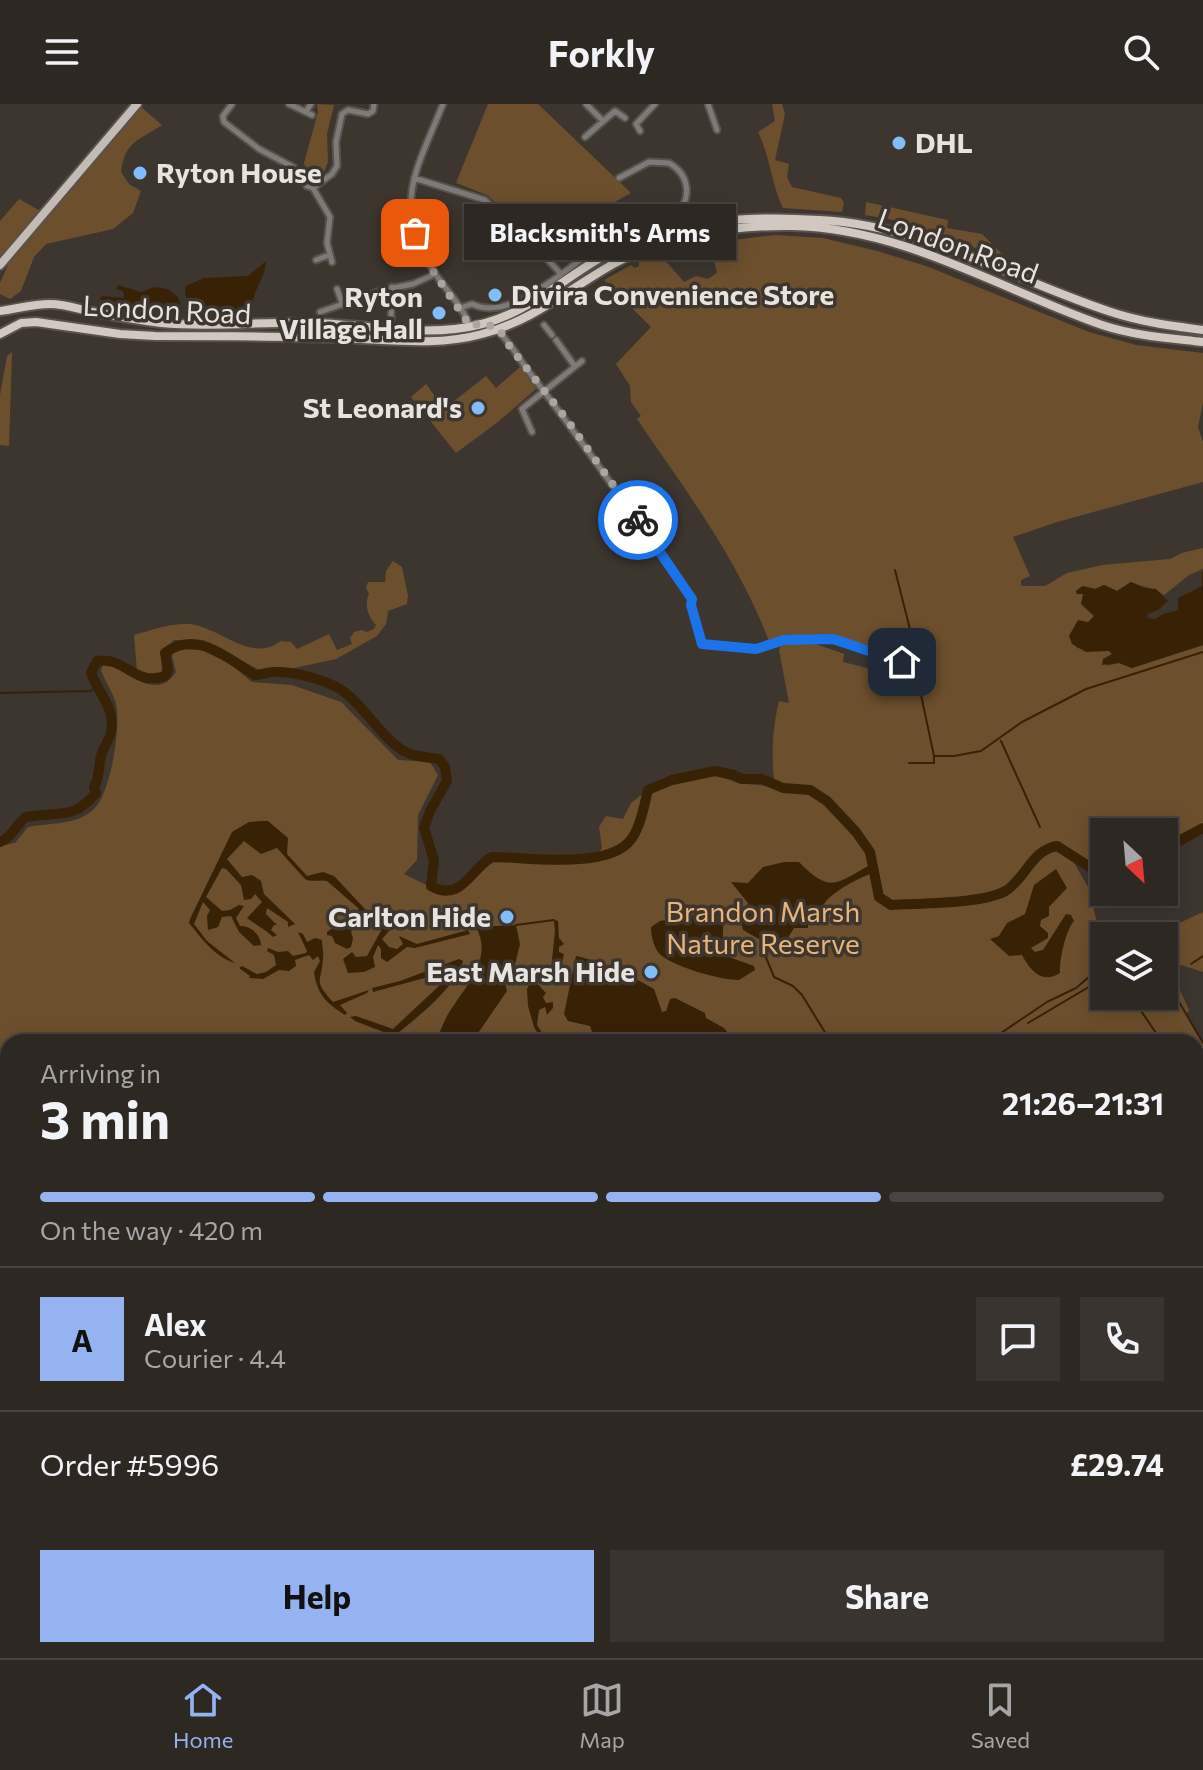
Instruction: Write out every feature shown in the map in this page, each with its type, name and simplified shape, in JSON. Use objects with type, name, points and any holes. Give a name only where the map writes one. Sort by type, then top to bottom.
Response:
[{"type":"highway","name":"London Road","points":[[0,311],[49,304],[176,324],[291,322],[444,330],[483,323],[531,305],[599,259],[638,241],[691,225],[717,221],[790,219],[852,223],[908,235],[975,257],[1113,313],[1203,330]]},
{"type":"highway","name":"London Road","points":[[0,334],[28,322],[120,334],[452,340],[499,329],[535,314],[640,251],[717,231],[793,226],[875,236],[936,256],[1103,325],[1136,335],[1203,342]]},
{"type":"main road","points":[[0,265],[137,104]]},
{"type":"street","points":[[232,104],[223,116],[224,122],[259,149],[284,160],[307,186],[313,188],[330,217],[327,243],[331,258],[316,260]]},
{"type":"street","points":[[289,104],[309,113],[311,104]]},
{"type":"street","points":[[313,188],[332,174],[337,166],[336,142],[342,114],[348,110],[368,114],[373,111],[374,104]]},
{"type":"street","points":[[443,104],[409,194],[413,222],[425,259],[470,326]]},
{"type":"street","points":[[586,104],[603,121]]},
{"type":"street","points":[[640,131],[636,124],[655,104]]},
{"type":"street","points":[[717,130],[708,106],[719,104]]},
{"type":"street","points":[[585,137],[615,111],[625,118]]},
{"type":"street","points":[[460,308],[472,304],[491,309],[532,294],[606,242],[674,216],[685,203],[688,191],[685,180],[669,163],[649,162],[619,178]]},
{"type":"street","points":[[414,178],[485,200],[535,245],[560,273]]},
{"type":"street","points":[[320,312],[392,287],[413,284],[435,274]]},
{"type":"street","points":[[391,320],[392,287]]},
{"type":"street","points":[[337,289],[343,305]]},
{"type":"street","points":[[483,323],[499,329],[586,445],[692,599],[702,644],[756,649],[784,640],[833,639],[902,662]]},
{"type":"street","points":[[544,325],[574,365]]},
{"type":"street","points":[[532,432],[522,409],[582,361]]},
{"type":"green space","points":[[317,104],[334,105],[327,134],[328,162],[324,172],[314,177],[307,175],[304,163],[318,112]]},
{"type":"green space","points":[[488,104],[538,104],[631,193],[542,243],[487,195],[456,183]]},
{"type":"green space","points":[[772,104],[782,104],[785,114],[775,160],[789,164],[787,177],[792,187],[841,198],[844,203],[842,212],[783,208],[758,132],[775,121]]},
{"type":"green space","points":[[141,107],[162,125],[134,143],[123,162],[121,172],[129,184],[141,191],[133,213],[113,229],[46,244],[34,257],[21,291],[10,299],[0,294],[0,283],[12,256]]},
{"type":"green space","points":[[19,199],[42,212],[0,259],[0,221]]},
{"type":"green space","points":[[866,202],[948,220],[947,228],[982,234],[1006,258],[889,219],[865,215]]},
{"type":"green space","name":"Brandon Marsh Nature Reserve","points":[[775,235],[823,238],[926,266],[1089,332],[1136,345],[1203,353],[1203,402],[1198,427],[1203,442],[1203,482],[1013,537],[1030,576],[1021,580],[1021,586],[1045,586],[1067,573],[1102,565],[1170,559],[1203,548],[1203,569],[1189,575],[1164,595],[1131,582],[1117,591],[1104,585],[1095,589],[1082,586],[1076,591],[1077,594],[1084,593],[1081,604],[1094,616],[1088,623],[1082,621],[1069,636],[1077,648],[1109,651],[1112,654],[1106,666],[1119,663],[1132,668],[1203,645],[1203,828],[1178,841],[1178,818],[1090,818],[1090,867],[1069,854],[1088,887],[1090,906],[1093,906],[1097,922],[1090,922],[1090,1010],[1178,1010],[1178,986],[1189,1010],[1186,1015],[1198,1034],[0,1034],[0,846],[15,843],[28,827],[71,821],[86,815],[99,802],[110,775],[117,728],[116,704],[101,670],[104,663],[142,682],[160,685],[176,672],[172,656],[175,649],[201,650],[229,663],[252,682],[292,685],[341,702],[398,760],[430,762],[438,775],[418,815],[417,860],[404,874],[438,889],[455,890],[470,880],[492,857],[593,862],[602,848],[599,827],[606,816],[623,819],[631,803],[640,796],[675,782],[717,775],[737,783],[775,787],[773,744],[777,712],[779,701],[789,703],[779,650],[781,646],[806,641],[810,645],[813,643],[844,654],[843,662],[875,670],[878,659],[905,661],[906,656],[839,639],[804,637],[770,644],[728,556],[637,419],[641,416],[631,402],[630,386],[616,364],[651,327],[604,280],[631,265],[635,268],[639,266],[639,261],[658,252],[684,282],[696,276],[708,279],[717,273],[713,257],[699,244]]},
{"type":"green space","points":[[12,352],[9,446],[0,445],[0,395],[7,356]]},
{"type":"green space","points":[[520,367],[537,388],[456,453],[411,397],[426,384],[444,409],[486,376],[496,388]]},
{"type":"green space","points":[[393,561],[402,567],[407,604],[388,611],[386,624],[377,636],[336,659],[263,672],[203,640],[174,640],[161,653],[162,672],[151,676],[137,671],[134,635],[175,625],[201,627],[247,647],[270,647],[281,641],[291,642],[297,649],[329,634],[337,650],[352,644],[350,638],[354,632],[367,632],[376,625],[368,610],[368,582],[385,582],[386,571]]},
{"type":"green space","points":[[1203,912],[1203,972],[1178,966],[1178,924]]},
{"type":"shaded area","points":[[266,261],[253,300],[245,303],[244,311],[205,310],[189,303],[185,296],[186,286],[204,278],[248,276]]},
{"type":"shaded area","points":[[118,285],[141,292],[154,287],[168,289],[178,297],[182,310],[142,309],[141,305],[128,307],[99,299],[102,296],[124,298],[123,291],[116,289]]},
{"type":"shaded area","points":[[1202,572],[1203,645],[1132,668],[1119,663],[1102,665],[1103,659],[1112,654],[1109,651],[1086,652],[1072,644],[1069,636],[1078,620],[1088,622],[1094,616],[1081,604],[1083,594],[1077,594],[1076,591],[1083,586],[1095,589],[1104,585],[1117,591],[1131,582],[1156,589],[1168,601],[1148,614],[1147,618],[1155,619],[1178,610],[1178,598],[1202,586]]},
{"type":"shaded area","points":[[268,821],[288,838],[287,854],[307,876],[323,872],[334,876],[390,930],[382,939],[389,947],[397,949],[403,944],[399,936],[417,944],[468,930],[470,934],[415,948],[407,947],[387,962],[381,958],[378,945],[373,957],[375,967],[364,972],[348,973],[343,959],[352,952],[356,957],[367,956],[383,927],[365,913],[351,932],[351,947],[347,949],[335,943],[327,932],[335,926],[350,925],[358,908],[327,881],[305,879],[277,848],[261,854],[244,841],[227,859],[242,877],[252,875],[261,881],[264,894],[295,924],[288,927],[288,922],[267,908],[266,914],[277,925],[271,930],[277,935],[273,937],[247,918],[262,902],[255,894],[251,899],[244,900],[241,885],[222,868],[206,897],[222,911],[244,906],[236,918],[240,926],[251,929],[261,941],[261,945],[254,946],[239,932],[231,916],[222,917],[218,927],[208,930],[210,910],[203,902],[194,924],[207,941],[235,963],[228,960],[209,947],[189,923],[190,919],[232,832],[249,822]]},
{"type":"shaded area","points":[[799,862],[827,882],[842,880],[872,864],[874,872],[838,891],[818,913],[808,919],[808,928],[794,928],[783,946],[773,947],[743,930],[741,923],[748,903],[731,882],[748,883],[763,867]]},
{"type":"shaded area","points":[[1056,869],[1067,888],[1049,907],[1049,916],[1041,920],[1040,926],[1048,933],[1048,938],[1031,948],[1035,952],[1043,950],[1066,914],[1071,915],[1074,921],[1068,931],[1060,973],[1042,977],[1022,955],[1009,956],[990,939],[999,936],[1007,923],[1025,914],[1034,885]]},
{"type":"shaded area","points":[[724,912],[722,951],[726,956],[754,966],[755,970],[739,980],[688,969],[662,956],[655,947],[651,927],[660,921]]},
{"type":"shaded area","points":[[554,920],[558,921],[559,938],[564,944],[559,947],[559,952],[564,954],[560,973],[536,982],[546,993],[543,997],[546,1003],[553,1002],[553,1008],[547,1015],[545,1007],[539,1010],[537,1025],[543,1034],[538,1034],[528,1006],[527,989],[533,977],[551,970]]},
{"type":"shaded area","points":[[516,925],[520,944],[512,976],[504,979],[507,991],[477,1034],[439,1034],[479,964],[481,940],[476,927]]},
{"type":"shaded area","points":[[298,932],[307,942],[315,938],[322,940],[320,985],[333,1002],[369,990],[340,1005],[347,1013],[345,1015],[328,1002],[317,986],[314,972],[320,961],[318,956],[313,960],[309,955],[295,960],[296,966],[289,971],[279,970],[263,979],[249,978],[239,968],[242,966],[257,974],[266,972],[276,965],[274,955],[267,951],[268,948],[278,952],[288,951],[293,956],[306,953]]},
{"type":"shaded area","points":[[576,956],[616,970],[654,989],[662,1012],[666,1011],[670,999],[675,998],[705,1013],[706,1018],[729,1034],[593,1034],[590,1026],[568,1021],[564,1014]]},
{"type":"shaded area","points":[[459,959],[463,961],[443,992],[396,1034],[389,1034],[350,1017],[356,1016],[393,1029],[441,984],[443,976],[432,976],[373,992],[372,988]]},
{"type":"waterway","points":[[895,570],[915,649],[914,662],[934,756]]},
{"type":"waterway","points":[[0,842],[26,817],[72,811],[96,793],[94,787],[101,756],[112,723],[109,708],[91,673],[97,661],[115,663],[138,675],[155,678],[165,676],[168,670],[165,653],[188,644],[200,645],[222,654],[255,675],[290,673],[333,685],[349,696],[399,748],[415,755],[439,759],[445,767],[447,781],[424,828],[434,860],[431,886],[442,890],[458,887],[492,857],[563,860],[601,856],[616,851],[628,843],[636,832],[648,790],[672,780],[715,771],[742,779],[762,779],[783,788],[810,790],[827,801],[870,852],[879,897],[891,905],[997,895],[1014,885],[1041,853],[1057,846],[1090,867]]},
{"type":"waterway","points":[[909,763],[934,763],[934,756],[981,751],[1022,722],[1086,689],[1203,652]]},
{"type":"waterway","points":[[0,693],[91,691],[96,686]]},
{"type":"waterway","points":[[1001,741],[1040,827]]},
{"type":"waterway","points":[[1178,841],[1203,828]]},
{"type":"waterway","points":[[516,925],[554,920]]},
{"type":"waterway","points":[[769,945],[765,955],[774,977],[793,986],[802,995],[826,1034]]},
{"type":"waterway","points":[[1191,964],[1203,956]]},
{"type":"waterway","points":[[999,1034],[1047,1002],[1076,988],[1090,976]]},
{"type":"waterway","points":[[1028,1023],[1090,986]]},
{"type":"waterway","points":[[1178,1000],[1198,1034]]},
{"type":"waterway","points":[[1140,1010],[1157,1034]]},
{"type":"way so far","points":[[415,233],[425,259],[470,326],[483,323],[499,329],[638,520]]},
{"type":"place","name":"DHL","points":[[899,143]]},
{"type":"place","name":"Ryton House","points":[[140,173]]},
{"type":"place","name":"Blacksmith's Arms","points":[[415,233]]},
{"type":"place","name":"Divira Convenience Store","points":[[495,295]]},
{"type":"place","name":"Ryton Village Hall","points":[[439,313]]},
{"type":"place","name":"St Leonard's","points":[[478,408]]},
{"type":"place","name":"Carlton Hide","points":[[507,917]]},
{"type":"place","name":"East Marsh Hide","points":[[651,972]]},
{"type":"route","points":[[638,520],[692,599],[702,644],[756,649],[784,640],[833,639],[902,662]]}]
